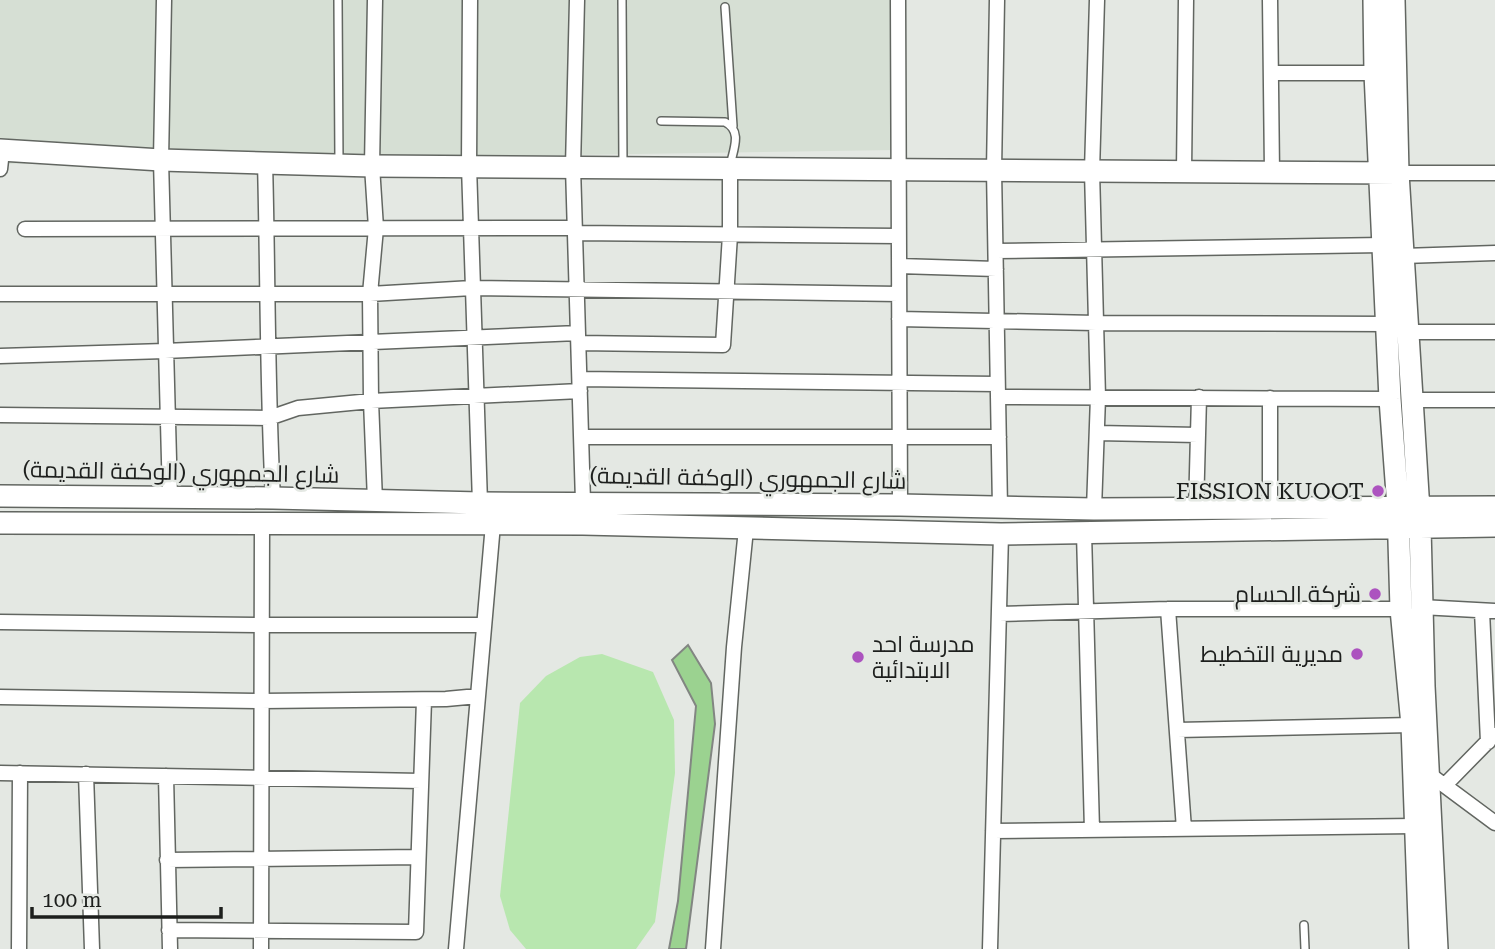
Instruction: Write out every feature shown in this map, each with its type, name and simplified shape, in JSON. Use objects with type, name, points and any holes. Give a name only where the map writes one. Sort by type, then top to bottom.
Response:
[{"type":"main road","points":[[1374,0],[1375,74],[1388,173],[1403,256],[1397,328]]},
{"type":"main road","points":[[1394,0],[1383,246],[1397,328],[1409,517],[1412,725],[1420,949]]},
{"type":"main road","points":[[1,157],[372,166],[1388,173]]},
{"type":"main road","points":[[7,496],[8,523]]},
{"type":"main road","name":"شارع الجمهوري (الوكفة القديمة)","points":[[7,496],[1196,510],[1270,507],[1495,526]]},
{"type":"main road","points":[[769,504],[769,529]]},
{"type":"main road","points":[[958,507],[958,533]]},
{"type":"main road","name":"شارع الجمهوري (الوكفة القديمة)","points":[[8,523],[493,524],[1001,534],[1084,533],[1409,517],[1495,508]]},
{"type":"main road","points":[[1411,608],[1438,779],[1437,949]]},
{"type":"street","points":[[164,0],[161,160],[170,497]]},
{"type":"street","points":[[375,0],[372,166],[376,228],[370,294],[375,500]]},
{"type":"street","points":[[470,0],[469,166],[480,503]]},
{"type":"street","points":[[577,0],[573,167],[583,502]]},
{"type":"street","points":[[898,0],[900,505]]},
{"type":"street","points":[[997,0],[994,170],[1000,508]]},
{"type":"street","points":[[1094,509],[1098,397],[1092,171],[1097,0]]},
{"type":"street","points":[[1184,171],[1185,0]]},
{"type":"street","points":[[1270,0],[1272,172]]},
{"type":"street","points":[[1271,73],[1375,74]]},
{"type":"street","points":[[265,162],[273,498]]},
{"type":"street","points":[[0,356],[474,337],[578,338],[723,345],[730,234],[730,168]]},
{"type":"street","points":[[1388,173],[1495,173]]},
{"type":"street","points":[[25,229],[471,228],[898,236]]},
{"type":"street","points":[[996,251],[1383,246]]},
{"type":"street","points":[[1403,256],[1495,253]]},
{"type":"street","points":[[899,266],[996,269]]},
{"type":"street","points":[[0,293],[370,294],[472,288],[899,294]]},
{"type":"street","points":[[899,320],[1495,332]]},
{"type":"street","points":[[0,415],[269,418],[298,408],[580,385],[900,382],[1098,397],[1495,400]]},
{"type":"street","points":[[1196,510],[1199,397]]},
{"type":"street","points":[[1270,398],[1270,507]]},
{"type":"street","points":[[1097,433],[1198,435]]},
{"type":"street","points":[[582,437],[999,437]]},
{"type":"street","points":[[261,949],[262,524]]},
{"type":"street","points":[[456,949],[493,524]]},
{"type":"street","points":[[713,949],[734,647],[746,529]]},
{"type":"street","points":[[1084,533],[1092,830]]},
{"type":"street","points":[[990,949],[1001,534]]},
{"type":"street","points":[[999,614],[1168,609],[1411,608],[1489,611],[1491,738],[1438,779],[1495,823]]},
{"type":"street","points":[[1168,609],[1184,829]]},
{"type":"street","points":[[0,622],[484,625]]},
{"type":"street","points":[[0,696],[262,701],[478,696]]},
{"type":"street","points":[[169,930],[416,932],[424,699]]},
{"type":"street","points":[[1177,730],[1412,725]]},
{"type":"street","points":[[0,773],[421,781]]},
{"type":"street","points":[[19,949],[20,773]]},
{"type":"street","points":[[86,774],[92,949]]},
{"type":"street","points":[[166,776],[170,949]]},
{"type":"street","points":[[993,831],[1415,826]]},
{"type":"street","points":[[167,860],[418,857]]},
{"type":"lane","points":[[338,0],[339,164]]},
{"type":"lane","points":[[622,0],[623,167]]},
{"type":"lane","points":[[725,7],[733,126],[737,133],[730,168]]},
{"type":"lane","points":[[661,121],[725,122],[733,126]]},
{"type":"lane","points":[[1304,925],[1305,949]]},
{"type":"shaded area","points":[[0,0],[893,0],[896,150],[0,164]]},
{"type":"green space","points":[[602,654],[653,672],[674,720],[675,773],[655,922],[636,949],[526,949],[510,930],[500,896],[520,703],[546,676],[580,657]]},
{"type":"building","points":[[688,645],[711,683],[715,724],[686,949],[669,949],[678,901],[696,706],[672,660]]},
{"type":"place","name":"FISSION KUOOT","points":[[1378,491]]},
{"type":"place","name":"شركة الحسام","points":[[1375,594]]},
{"type":"place","name":"مديرية التخطيط","points":[[1357,654]]},
{"type":"place","name":"مدرسة احد الابتدائية","points":[[858,657]]}]
